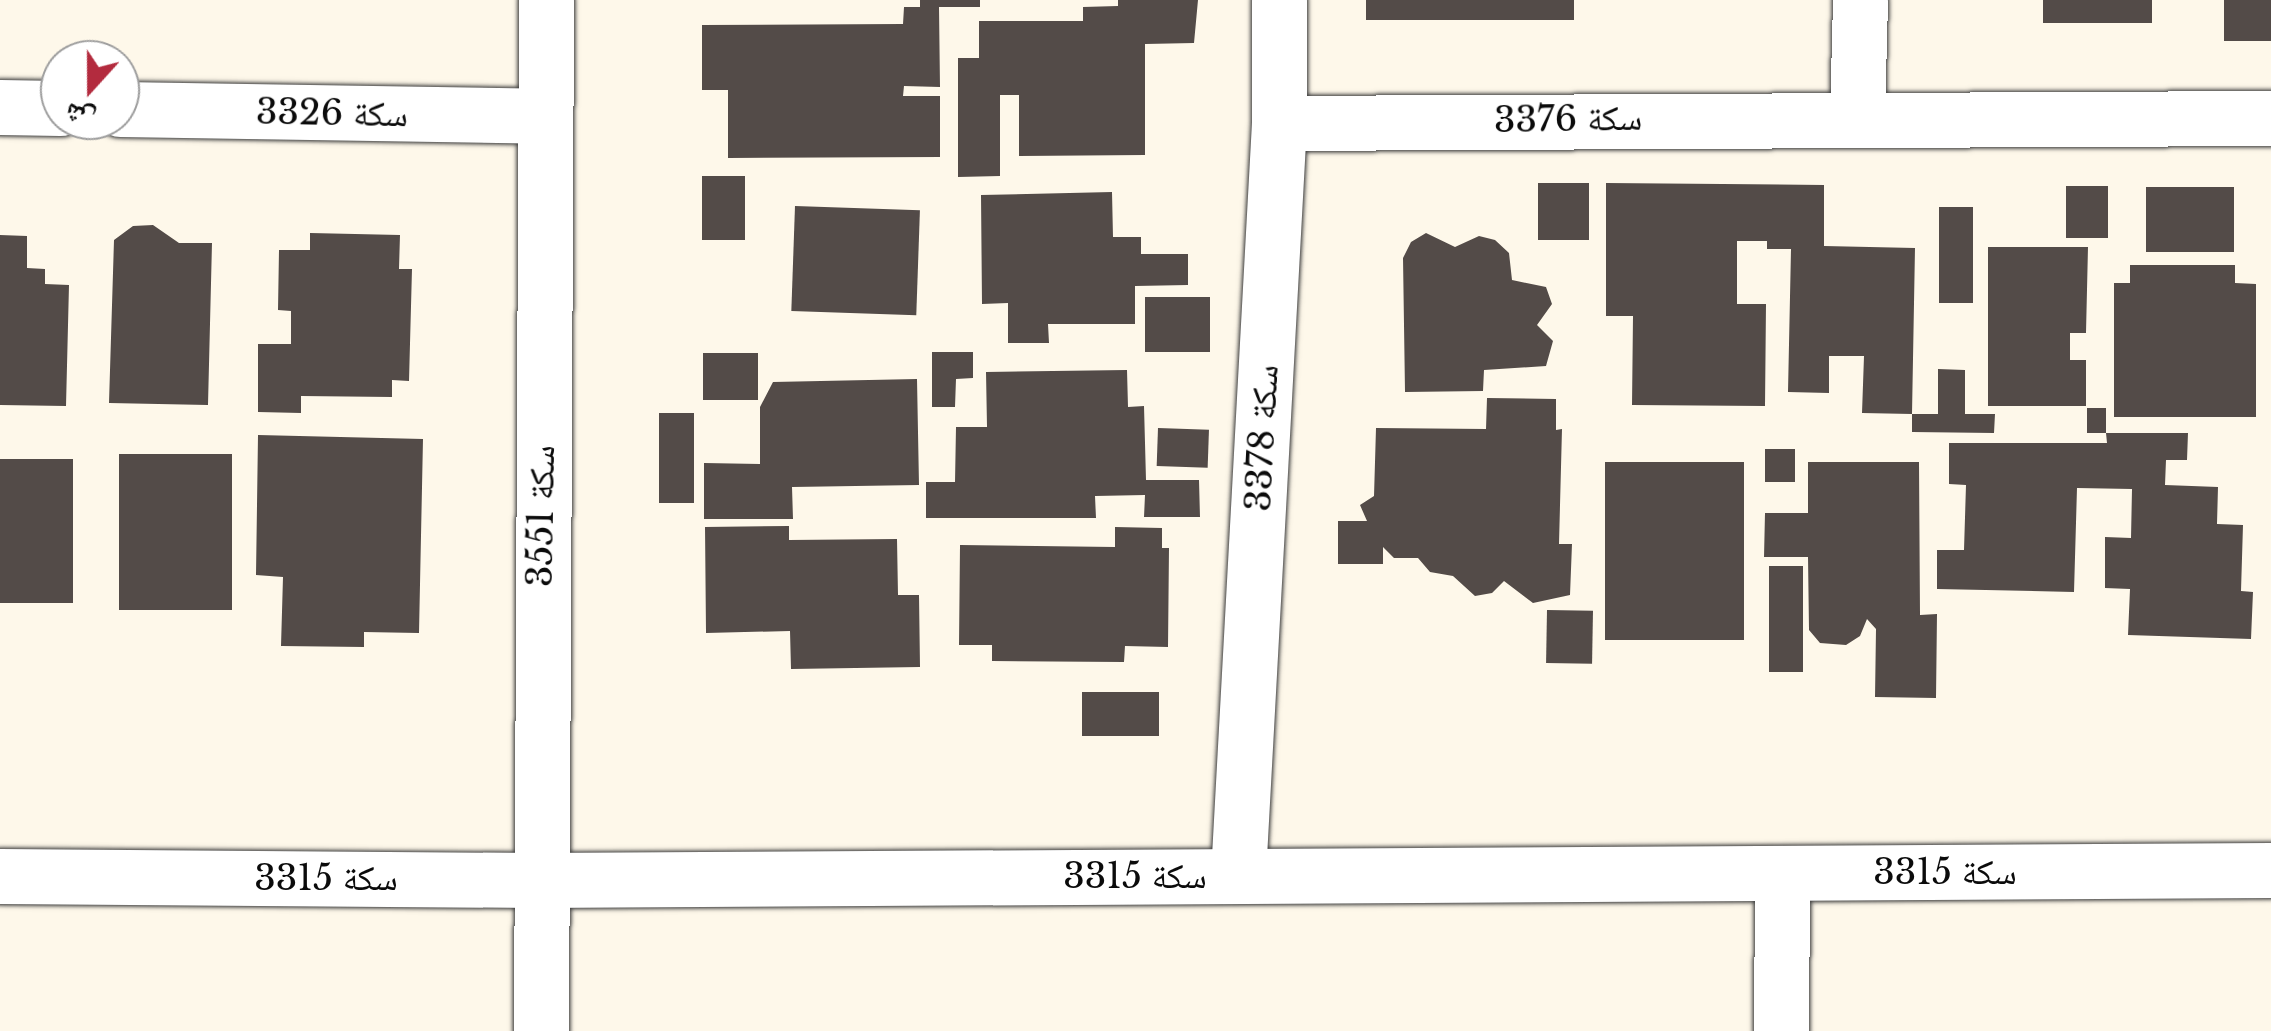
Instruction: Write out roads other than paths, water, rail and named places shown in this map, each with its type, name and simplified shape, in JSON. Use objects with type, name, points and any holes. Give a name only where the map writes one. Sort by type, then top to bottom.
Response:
[{"type":"street","name":"سكة 3551","points":[[541,1031],[537,880],[546,0]]},
{"type":"street","name":"سكة 3378","points":[[1238,876],[1279,122],[1279,0]]},
{"type":"street","points":[[1857,116],[1860,0]]},
{"type":"street","points":[[0,108],[40,108]]},
{"type":"street","name":"سكة 3326","points":[[140,109],[544,116]]},
{"type":"street","name":"سكة 3376","points":[[1279,122],[1857,116],[2271,118]]},
{"type":"street","name":"سكة 3315","points":[[0,876],[537,880],[2271,870]]},
{"type":"street","points":[[1781,1031],[1782,873]]}]
